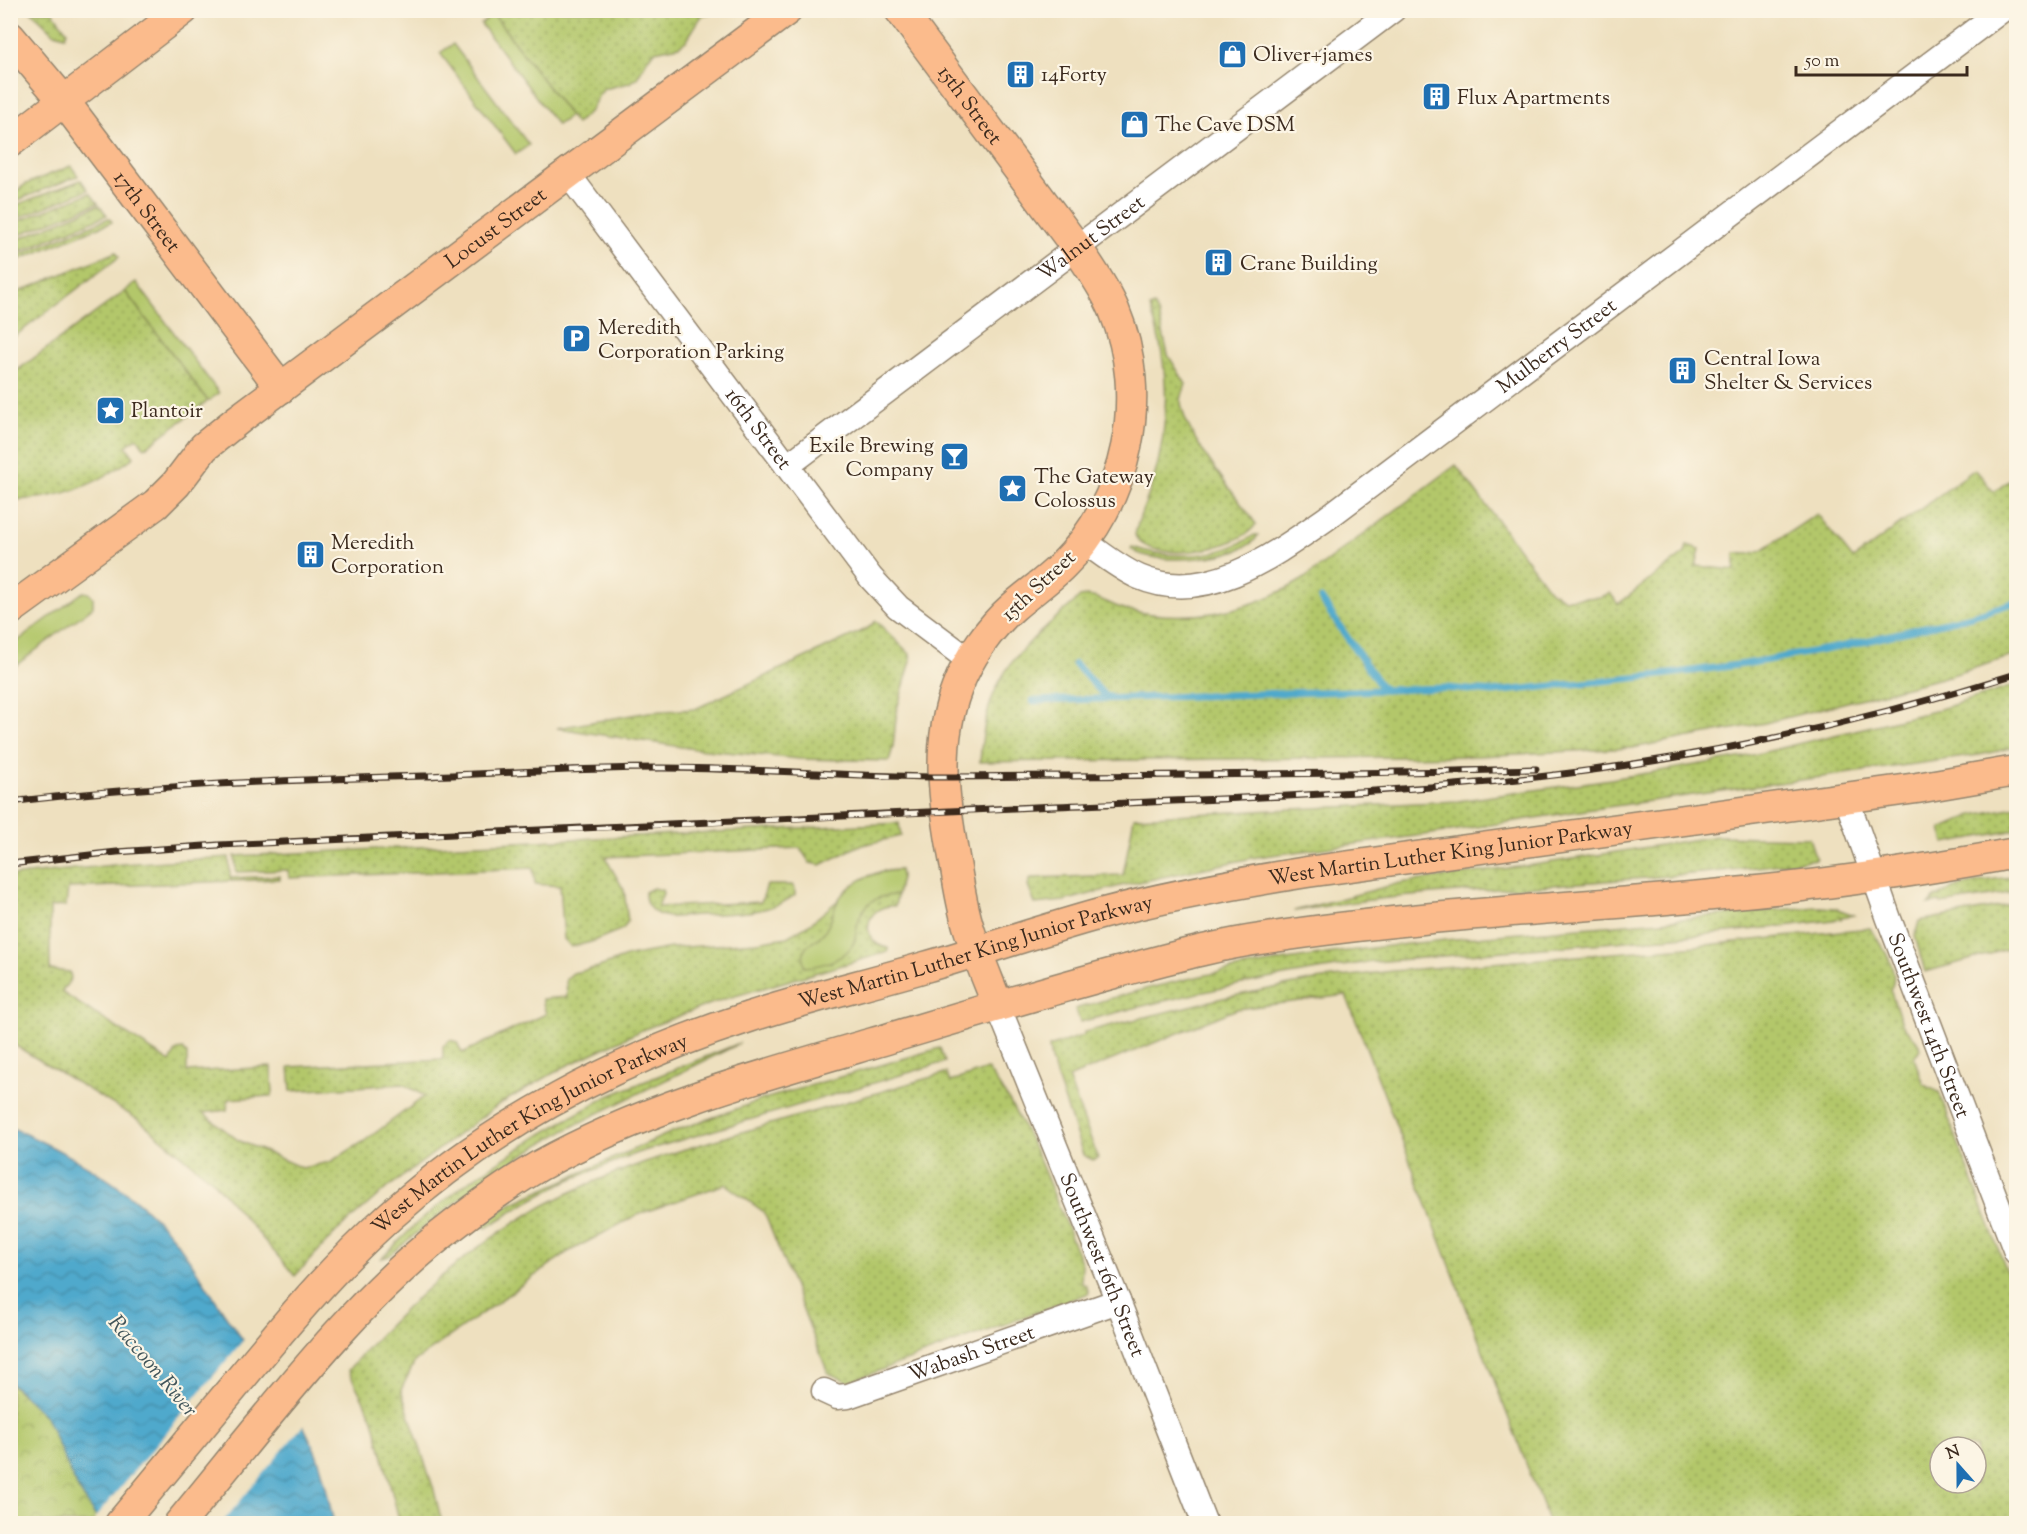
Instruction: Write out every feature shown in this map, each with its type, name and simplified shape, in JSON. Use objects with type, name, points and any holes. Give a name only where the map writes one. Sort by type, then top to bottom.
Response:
[{"type":"main road","points":[[10,142],[183,10]]},
{"type":"main road","name":"Locust Street","points":[[10,610],[156,504],[176,484],[204,447],[787,10]]},
{"type":"main road","name":"15th Street","points":[[900,10],[1077,248],[1104,289],[1122,332],[1129,362],[1131,398],[1129,433],[1122,468],[1109,501],[1085,542],[1051,577],[1001,619],[970,661],[957,687],[944,736],[943,777],[946,812],[962,906],[998,1006]]},
{"type":"main road","name":"17th Street","points":[[10,37],[64,101],[281,388]]},
{"type":"main road","name":"West Martin Luther King Junior Parkway","points":[[120,1524],[270,1342],[329,1276],[389,1217],[436,1178],[483,1144],[547,1104],[607,1073],[680,1042],[749,1017],[1101,914],[1238,883],[2016,771]]},
{"type":"main road","name":"West Martin Luther King Junior Parkway","points":[[179,1524],[306,1371],[364,1305],[405,1265],[453,1226],[536,1168],[580,1145],[697,1096],[998,1006],[1194,952],[1266,938],[1422,919],[1737,893],[1873,876],[2016,853]]},
{"type":"street","name":"Walnut Street","points":[[787,465],[1393,10]]},
{"type":"street","name":"Mulberry Street","points":[[1085,542],[1124,570],[1142,578],[1178,585],[1223,579],[1257,564],[1336,511],[2002,10]]},
{"type":"street","name":"16th Street","points":[[568,174],[837,534],[884,593],[898,607],[970,661]]},
{"type":"street","name":"Southwest 14th Street","points":[[1846,797],[1873,876],[2016,1252]]},
{"type":"street","name":"Southwest 16th Street","points":[[998,1006],[1118,1301],[1205,1524]]},
{"type":"street","name":"Wabash Street","points":[[824,1391],[837,1397],[848,1396],[1118,1301]]},
{"type":"green space","points":[[499,10],[716,11],[701,17],[686,41],[679,46],[655,51],[637,78],[629,83],[604,89],[590,111],[576,124],[493,14]]},
{"type":"green space","points":[[31,11],[52,11],[67,31],[65,36],[54,33]]},
{"type":"green space","points":[[493,14],[570,116],[557,125],[481,24]]},
{"type":"green space","points":[[453,44],[529,145],[516,154],[440,53]]},
{"type":"green space","points":[[71,166],[78,176],[11,203],[11,195],[26,184]]},
{"type":"green space","points":[[81,180],[88,190],[11,221],[11,207]]},
{"type":"green space","points":[[90,193],[98,203],[11,238],[11,224]]},
{"type":"green space","points":[[99,205],[107,215],[11,255],[11,242]]},
{"type":"green space","points":[[109,218],[112,222],[11,263],[11,258]]},
{"type":"green space","points":[[116,252],[119,257],[11,339],[11,295]]},
{"type":"green space","points":[[136,282],[219,393],[208,401],[125,291]]},
{"type":"green space","points":[[125,291],[208,401],[145,448],[137,438],[126,446],[134,457],[91,484],[62,494],[11,500],[11,375]]},
{"type":"green space","points":[[1154,306],[1159,315],[1168,355],[1186,384],[1181,402],[1191,431],[1212,465],[1256,524],[1247,533],[1233,541],[1215,547],[1195,551],[1157,550],[1143,544],[1135,535],[1159,460],[1165,416],[1161,351],[1150,308]]},
{"type":"green space","points":[[1456,465],[1550,591],[1565,599],[1600,597],[1610,593],[1618,604],[1685,553],[1687,545],[1700,549],[1696,566],[1735,570],[1735,553],[1749,554],[1762,550],[1817,514],[1853,559],[1975,469],[1994,492],[2016,475],[2016,655],[1949,676],[1765,723],[1632,748],[1479,756],[980,762],[989,706],[998,685],[1022,650],[1080,597],[1096,598],[1124,609],[1170,615],[1216,612],[1260,601],[1302,580]]},
{"type":"green space","points":[[1258,535],[1251,544],[1237,550],[1199,558],[1158,558],[1142,555],[1131,549],[1132,547],[1163,554],[1194,555],[1226,549]]},
{"type":"green space","points":[[83,592],[93,597],[93,607],[11,669],[11,646]]},
{"type":"green space","points":[[876,621],[910,654],[911,661],[897,709],[893,747],[889,761],[800,759],[695,749],[557,728],[649,712],[695,709],[868,628]]},
{"type":"green space","points":[[2016,685],[2016,747],[1979,755],[1257,857],[1120,886],[1064,901],[1035,904],[1028,886],[1031,878],[1123,875],[1134,817],[1458,801],[1611,779],[1744,757],[1934,711]]},
{"type":"green space","points":[[2016,807],[2016,830],[1945,843],[1941,829],[1973,815]]},
{"type":"green space","points":[[899,823],[901,836],[858,846],[821,865],[810,863],[800,848],[605,857],[624,890],[628,921],[623,929],[591,942],[571,947],[564,939],[560,886],[535,884],[533,868],[289,878],[288,870],[236,872],[235,856]]},
{"type":"green space","points":[[1717,836],[1809,838],[1816,859],[1660,877],[1385,898],[1294,911],[1400,883]]},
{"type":"green space","points":[[229,857],[230,878],[280,876],[280,879],[68,888],[66,906],[50,907],[50,970],[70,972],[71,979],[61,992],[170,1062],[177,1050],[183,1049],[187,1054],[187,1072],[271,1067],[273,1092],[271,1096],[228,1099],[227,1110],[203,1113],[238,1140],[302,1168],[330,1162],[363,1142],[425,1096],[403,1084],[291,1091],[289,1067],[443,1059],[443,1046],[450,1040],[457,1042],[462,1053],[546,1014],[542,999],[567,997],[566,979],[573,973],[599,967],[629,956],[671,948],[757,942],[787,937],[811,923],[866,877],[882,871],[900,870],[901,877],[895,906],[877,911],[871,917],[869,924],[872,939],[878,945],[888,948],[888,952],[721,1000],[642,1030],[564,1067],[498,1105],[382,1192],[336,1232],[295,1276],[212,1180],[139,1120],[11,1043],[11,876],[122,864]]},
{"type":"green space","points":[[900,870],[901,877],[897,895],[876,899],[866,907],[859,918],[855,940],[849,950],[831,961],[804,967],[805,948],[825,931],[841,896],[860,880],[884,872]]},
{"type":"green space","points":[[2016,876],[2016,892],[1928,904],[1938,896],[1959,887]]},
{"type":"green space","points":[[767,885],[792,885],[795,895],[785,902],[762,910],[672,917],[654,912],[648,906],[645,897],[645,892],[653,888],[662,890],[658,907],[761,902]]},
{"type":"green space","points":[[2016,904],[2016,947],[1925,972],[1915,936],[1919,921]]},
{"type":"green space","points":[[1820,907],[1835,908],[1854,915],[1841,917],[1841,919],[1722,933],[1363,963],[1221,988],[1080,1022],[1075,1009],[1199,976],[1325,954],[1452,939]]},
{"type":"green space","points":[[1870,928],[1889,958],[1892,967],[1893,983],[1890,990],[1898,1013],[1904,1027],[1919,1044],[1920,1049],[1914,1058],[1924,1085],[1939,1092],[2016,1296],[2016,1523],[1549,1523],[1346,995],[1237,1009],[1068,1078],[1098,1158],[1093,1160],[1083,1155],[1051,1060],[1049,1047],[1084,1035],[1084,1032],[1223,998],[1315,980],[1393,971],[1687,947]]},
{"type":"green space","points":[[740,1043],[540,1144],[473,1189],[389,1256],[382,1258],[417,1223],[469,1181],[543,1133],[606,1097]]},
{"type":"green space","points":[[940,1048],[945,1062],[637,1153],[567,1181],[486,1228],[482,1225],[511,1204],[672,1132],[764,1099]]},
{"type":"green space","points":[[987,1069],[1029,1137],[1082,1264],[1081,1283],[1086,1285],[1089,1293],[849,1382],[828,1373],[764,1212],[725,1184],[639,1214],[568,1252],[415,1361],[401,1390],[434,1490],[442,1523],[400,1523],[373,1419],[348,1370],[415,1300],[464,1258],[517,1221],[545,1205],[598,1180],[652,1160],[946,1073],[950,1082]]},
{"type":"green space","points":[[10,1383],[46,1417],[77,1487],[100,1523],[11,1523]]},
{"type":"water","name":"Raccoon River","points":[[10,1127],[50,1146],[109,1180],[144,1208],[170,1234],[288,1401],[308,1435],[319,1461],[334,1523],[100,1523],[77,1487],[46,1417],[11,1383]]},
{"type":"pier","points":[[246,1337],[284,1382],[305,1423],[221,1524],[97,1524],[94,1519]]},
{"type":"waterway","points":[[1321,599],[1385,690]]},
{"type":"waterway","points":[[1033,701],[1446,688],[1493,692],[1653,676],[1745,664],[1845,646],[1971,616],[2016,602]]},
{"type":"waterway","points":[[1075,664],[1105,696],[1110,697]]},
{"type":"railway","points":[[10,864],[117,852],[219,845],[1306,795],[1455,785],[1598,769],[1739,745],[1879,713],[2016,674]]},
{"type":"railway","points":[[10,802],[114,791],[217,784],[603,769],[697,768],[945,777],[1314,774],[1536,769]]},
{"type":"place","name":"Oliver+james","points":[[1232,54]]},
{"type":"place","name":"14Forty","points":[[1020,74]]},
{"type":"place","name":"Flux Apartments","points":[[1436,97]]},
{"type":"place","name":"The Cave DSM","points":[[1134,124]]},
{"type":"place","name":"Crane Building","points":[[1219,263]]},
{"type":"place","name":"Meredith Corporation Parking","points":[[577,339]]},
{"type":"place","name":"Central Iowa Shelter & Services","points":[[1683,370]]},
{"type":"place","name":"Plantoir","points":[[110,410]]},
{"type":"place","name":"Exile Brewing Company","points":[[955,457]]},
{"type":"place","name":"The Gateway Colossus","points":[[1013,488]]},
{"type":"place","name":"Meredith Corporation","points":[[310,554]]}]
